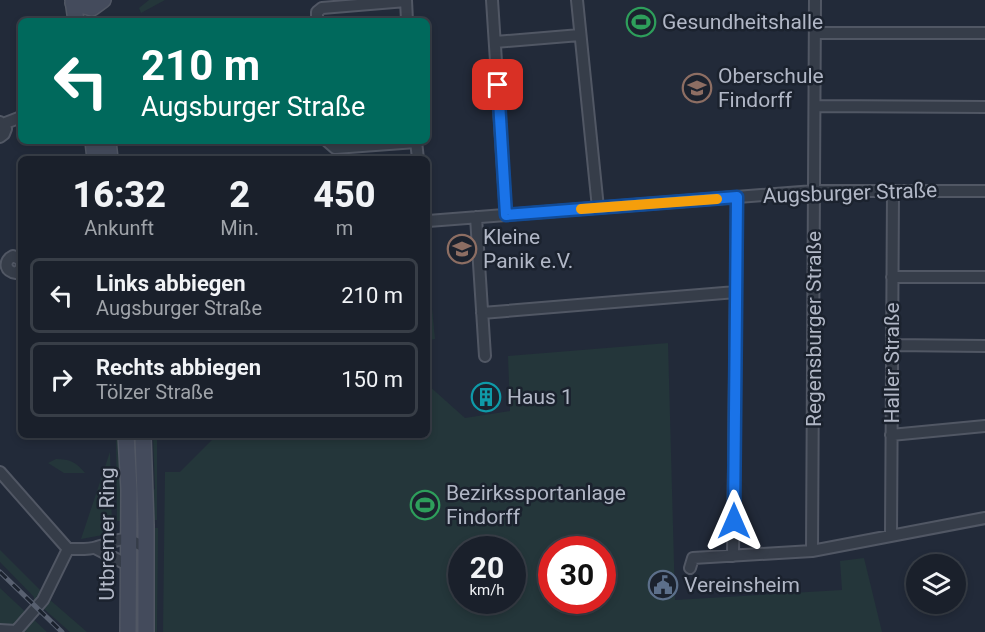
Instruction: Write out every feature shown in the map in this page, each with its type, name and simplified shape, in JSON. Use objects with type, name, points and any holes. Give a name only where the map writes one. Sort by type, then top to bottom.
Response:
[{"type":"main road","points":[[76,18],[74,1],[95,7]]},
{"type":"main road","name":"Utbremer Ring","points":[[126,438],[129,538],[128,632]]},
{"type":"main road","name":"Utbremer Ring","points":[[143,438],[146,632]]},
{"type":"street","points":[[492,0],[506,215]]},
{"type":"street","points":[[577,0],[598,208]]},
{"type":"street","name":"Regensburger Straße","points":[[812,550],[815,0]]},
{"type":"street","points":[[317,17],[322,8],[406,1],[407,18]]},
{"type":"street","points":[[815,33],[985,33]]},
{"type":"street","points":[[495,42],[580,35]]},
{"type":"street","points":[[815,106],[985,107]]},
{"type":"street","points":[[0,137],[5,132],[2,123],[18,118]]},
{"type":"street","points":[[329,144],[335,148],[381,144]]},
{"type":"street","name":"Augsburger Straße","points":[[430,221],[814,191],[985,191]]},
{"type":"street","name":"Haller Straße","points":[[891,536],[893,191]]},
{"type":"street","points":[[733,556],[737,197]]},
{"type":"street","points":[[476,217],[485,356]]},
{"type":"street","points":[[18,258],[10,257],[6,261],[9,271],[14,273],[18,271]]},
{"type":"street","points":[[892,277],[985,277]]},
{"type":"street","points":[[482,313],[735,292]]},
{"type":"street","points":[[892,345],[985,345]]},
{"type":"street","points":[[891,435],[985,426]]},
{"type":"street","points":[[0,472],[69,549]]},
{"type":"street","points":[[688,562],[812,550],[985,518]]},
{"type":"street","points":[[69,549],[95,548],[114,540],[129,538],[146,548]]},
{"type":"street","points":[[95,548],[128,565]]},
{"type":"street","points":[[0,630],[16,632],[43,600],[69,549]]},
{"type":"shaded area","points":[[149,0],[165,0],[141,13],[139,8]]},
{"type":"shaded area","points":[[430,295],[431,298],[435,339],[430,340]]},
{"type":"shaded area","name":"Bezirkssportanlage Findorff","points":[[668,343],[675,600],[842,590],[840,561],[864,558],[882,632],[163,632],[165,472],[180,472],[214,438],[430,438],[430,387],[465,418],[510,411],[508,356]]},
{"type":"shaded area","points":[[116,438],[119,438],[120,521],[117,521]]},
{"type":"shaded area","points":[[153,438],[157,438],[157,520],[152,520],[150,491],[155,489]]},
{"type":"shaded area","points":[[110,452],[112,528],[108,534],[81,539]]},
{"type":"shaded area","points":[[56,459],[72,462],[85,473],[64,473],[48,463]]},
{"type":"shaded area","points":[[153,528],[158,528],[157,632],[154,632]]},
{"type":"shaded area","points":[[0,550],[49,599],[87,632],[70,632],[34,600],[34,597],[0,562]]},
{"type":"shaded area","points":[[0,588],[47,632],[0,632]]},
{"type":"railway","points":[[0,572],[62,632]]},
{"type":"slow traffic","points":[[581,209],[717,199]]},
{"type":"place","name":"Gesundheitshalle","points":[[641,22]]},
{"type":"place","name":"Oberschule Findorff","points":[[697,88]]},
{"type":"place","name":"Kleine Panik e.V.","points":[[462,249]]},
{"type":"place","name":"Haus 1","points":[[486,397]]},
{"type":"place","name":"Bezirkssportanlage Findorff","points":[[425,505]]},
{"type":"place","name":"Vereinsheim","points":[[663,585]]},
{"type":"route","points":[[498,85],[506,215],[737,197],[734,521]]}]
